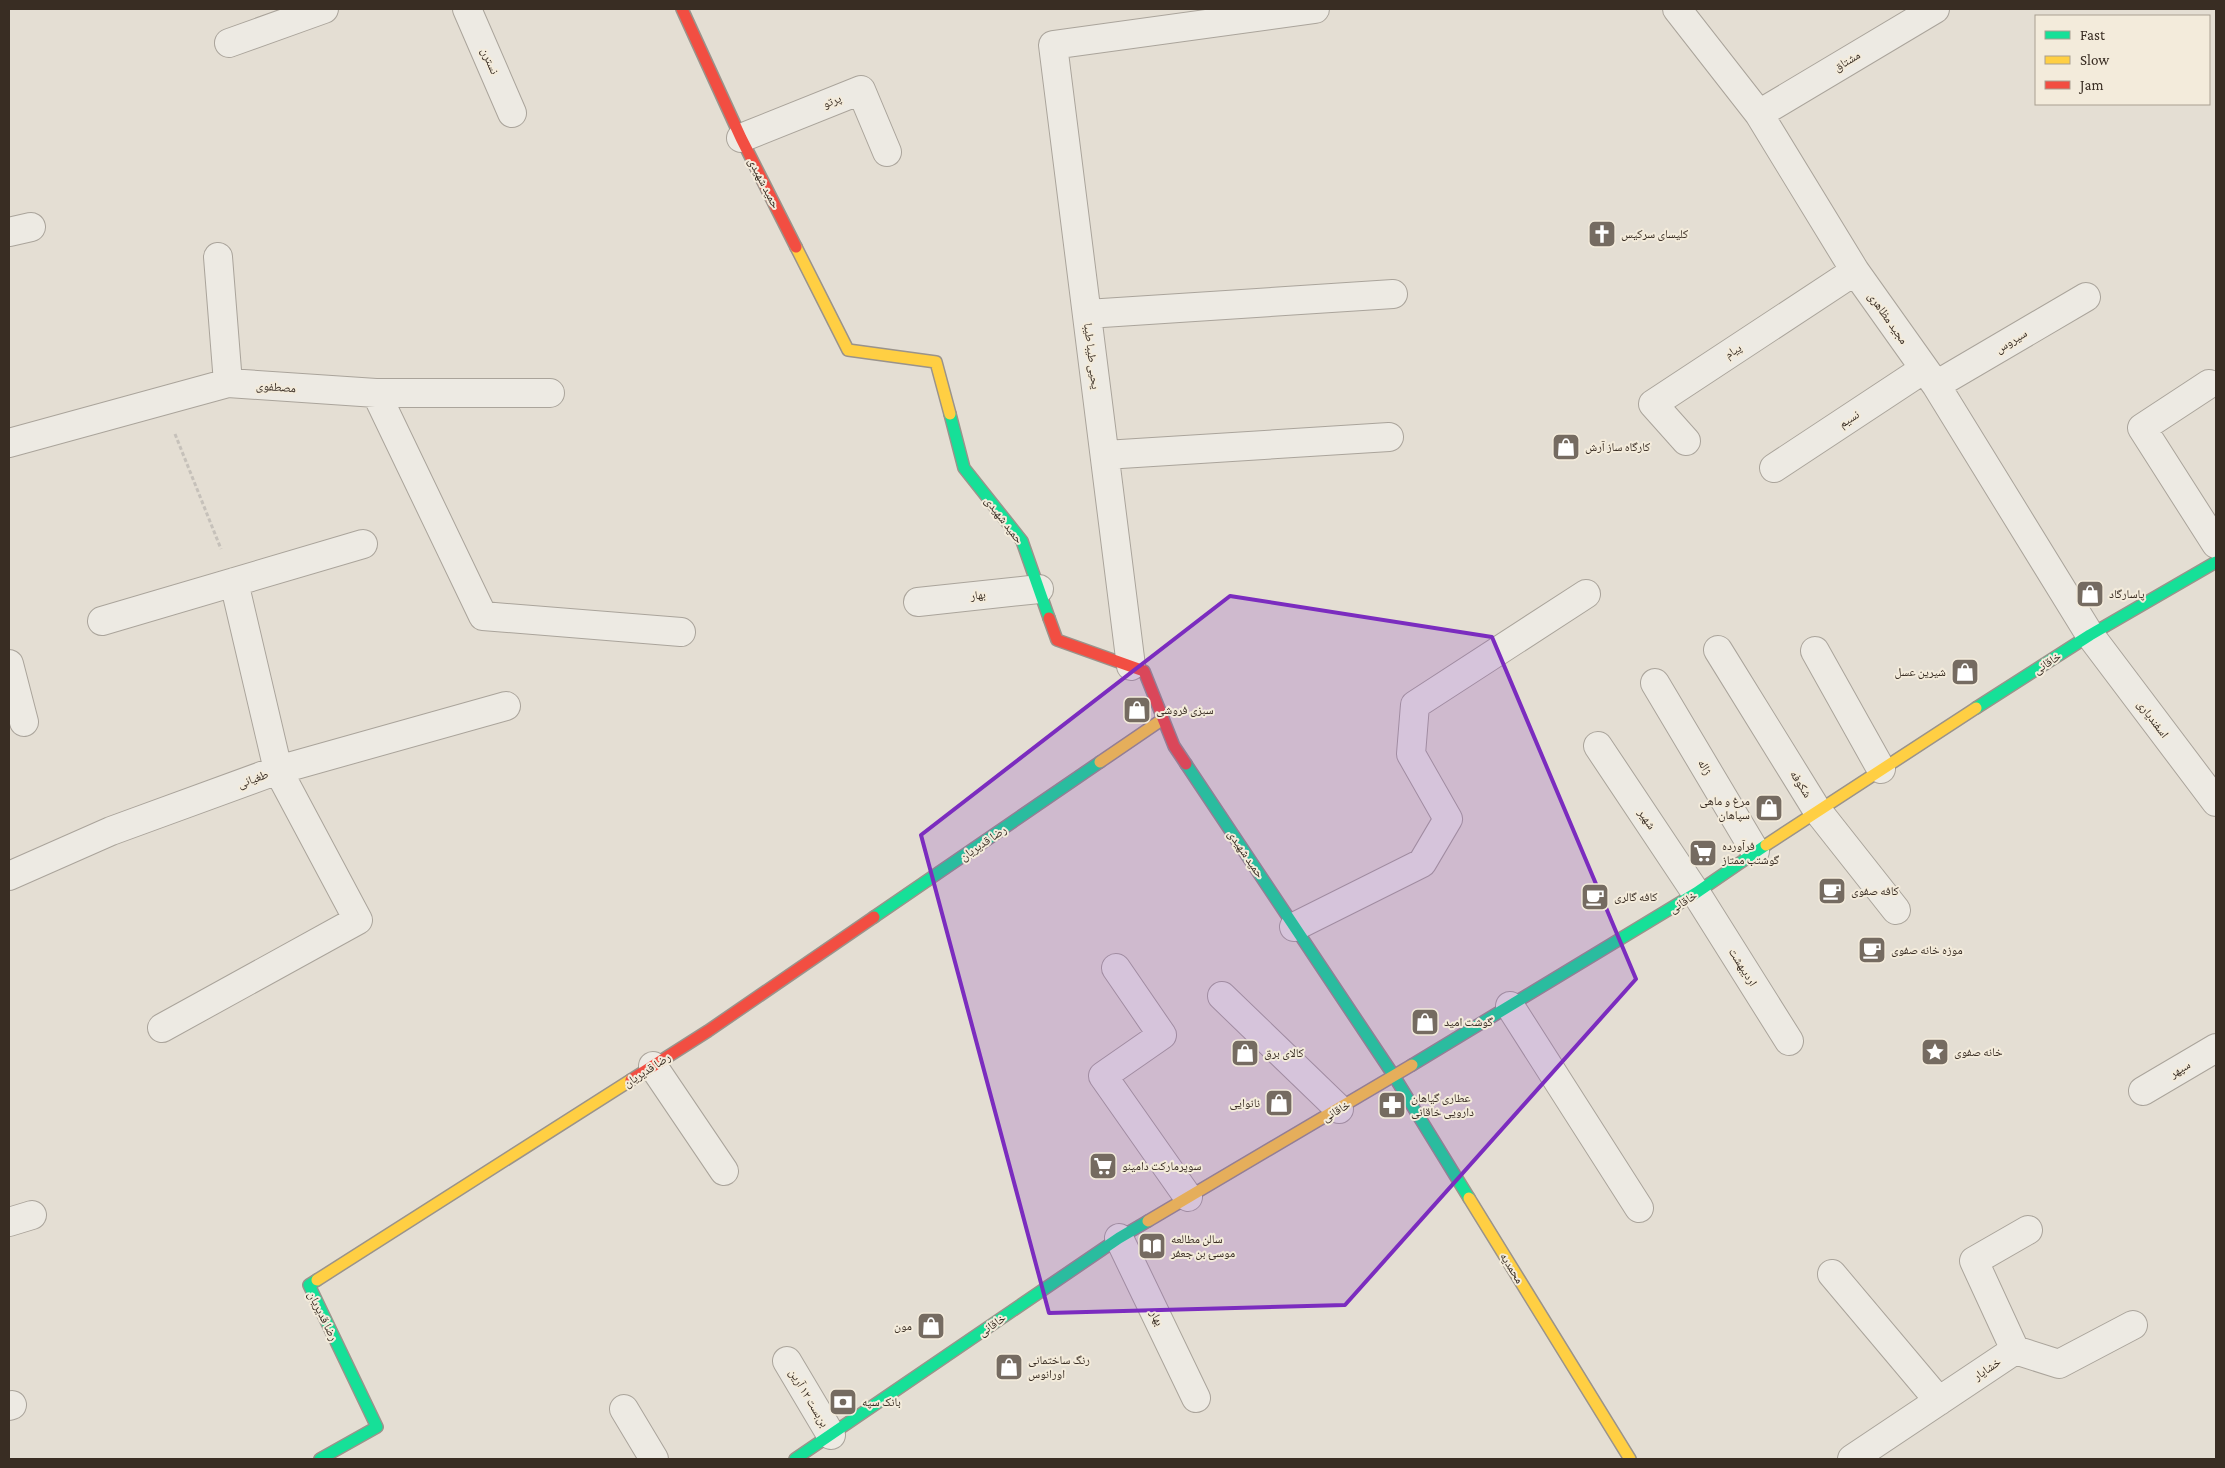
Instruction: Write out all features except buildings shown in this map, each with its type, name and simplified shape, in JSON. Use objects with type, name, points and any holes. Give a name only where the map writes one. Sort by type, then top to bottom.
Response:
[{"type":"street","points":[[229,43],[324,9]]},
{"type":"street","name":"نسترن","points":[[467,9],[512,113]]},
{"type":"street","name":"حمید شهیدی","points":[[682,9],[741,138],[848,350],[936,362],[964,468],[1022,541],[1058,640],[1144,671],[1174,746],[1394,1076]]},
{"type":"street","name":"یحیی طیبا طیبا","points":[[1132,666],[1053,45],[1315,9]]},
{"type":"street","name":"مجید مظاهری","points":[[1677,9],[1759,114],[1855,271],[1930,377],[2090,635]]},
{"type":"street","name":"مشتاق","points":[[1759,114],[1936,9]]},
{"type":"street","name":"پرتو","points":[[741,138],[861,90],[887,152]]},
{"type":"street","points":[[218,257],[228,383]]},
{"type":"street","name":"پیام","points":[[1686,441],[1652,404],[1855,271]]},
{"type":"street","points":[[1087,314],[1393,294]]},
{"type":"street","name":"سیروس","points":[[1930,377],[2086,297]]},
{"type":"street","name":"نسیم","points":[[1774,468],[1930,377]]},
{"type":"street","name":"مصطفوی","points":[[9,443],[228,383],[376,393],[550,393]]},
{"type":"street","points":[[2209,384],[2142,428],[2216,544]]},
{"type":"street","points":[[376,393],[483,616],[681,632]]},
{"type":"street","points":[[1105,455],[1389,437]]},
{"type":"street","points":[[102,621],[363,544]]},
{"type":"street","name":"خاقانی","points":[[795,1459],[1119,1238],[1394,1076],[1696,893],[1817,810],[2090,635],[2216,562]]},
{"type":"street","points":[[162,1028],[358,920],[278,770],[234,582]]},
{"type":"street","name":"بهار","points":[[918,602],[1039,589]]},
{"type":"street","points":[[1294,926],[1422,863],[1448,819],[1411,754],[1415,705],[1586,594]]},
{"type":"street","name":"اسفندیاری","points":[[2090,635],[2216,802]]},
{"type":"street","name":"شکوفه","points":[[1718,650],[1817,810],[1896,910]]},
{"type":"street","points":[[1815,651],[1881,769]]},
{"type":"street","points":[[9,664],[24,722]]},
{"type":"street","name":"ژاله","points":[[1655,683],[1755,851]]},
{"type":"street","name":"طغیانی","points":[[9,876],[110,831],[278,770],[506,706]]},
{"type":"street","name":"رضا قدیریان","points":[[320,1459],[377,1427],[309,1285],[708,1031],[1163,719]]},
{"type":"street","name":"شهیر","points":[[1598,746],[1696,893]]},
{"type":"street","name":"اردیبهشت","points":[[1696,893],[1789,1040]]},
{"type":"street","points":[[1116,968],[1162,1035],[1103,1076],[1188,1197]]},
{"type":"street","points":[[1222,996],[1340,1108]]},
{"type":"street","points":[[1510,1006],[1639,1208]]},
{"type":"street","name":"سپهر","points":[[2143,1091],[2216,1048]]},
{"type":"street","points":[[653,1066],[724,1171]]},
{"type":"street","name":"محمدیه","points":[[1394,1076],[1627,1458]]},
{"type":"street","points":[[2015,1350],[1974,1261],[2028,1230]]},
{"type":"street","name":"بهار","points":[[1119,1238],[1196,1398]]},
{"type":"street","points":[[1832,1274],[1939,1401]]},
{"type":"street","name":"خشایار","points":[[1852,1459],[2015,1350],[2059,1364],[2133,1325]]},
{"type":"street","name":"بن‌بست ۱۲ آرین","points":[[787,1361],[831,1435]]},
{"type":"street","points":[[624,1409],[654,1459]]},
{"type":"path","points":[[162,401],[234,582]]},
{"type":"highlighted area","points":[[1230,596],[1492,637],[1636,979],[1345,1305],[1049,1313],[921,835]]},
{"type":"traffic: fast","points":[[950,414],[964,468],[1022,541],[1049,618]]},
{"type":"traffic: fast","points":[[1976,708],[2090,635],[2216,562]]},
{"type":"traffic: fast","points":[[874,917],[1100,762]]},
{"type":"traffic: fast","points":[[1186,764],[1394,1076],[1469,1198]]},
{"type":"traffic: fast","points":[[1412,1065],[1696,893],[1766,845]]},
{"type":"traffic: fast","points":[[795,1459],[1119,1238],[1148,1221]]},
{"type":"traffic: fast","points":[[317,1280],[309,1285],[377,1427],[320,1459]]},
{"type":"traffic: slow","points":[[796,247],[848,350],[936,362],[950,414]]},
{"type":"traffic: slow","points":[[1766,845],[1976,708]]},
{"type":"traffic: slow","points":[[1100,762],[1163,719]]},
{"type":"traffic: slow","points":[[1148,1221],[1412,1065]]},
{"type":"traffic: slow","points":[[317,1280],[631,1080]]},
{"type":"traffic: slow","points":[[1469,1198],[1630,1459]]},
{"type":"traffic: jam","points":[[682,9],[741,138],[796,247]]},
{"type":"traffic: jam","points":[[1049,618],[1057,640],[1144,671],[1174,746],[1186,764]]},
{"type":"traffic: jam","points":[[631,1080],[708,1031],[874,917]]},
{"type":"place","name":"کلیسای سرکیس","points":[[1602,234]]},
{"type":"place","name":"کارگاه ساز آرش","points":[[1566,447]]},
{"type":"place","name":"پاسارگاد","points":[[2090,594]]},
{"type":"place","name":"شیرین عسل","points":[[1965,672]]},
{"type":"place","name":"سبزی فروشی","points":[[1137,710]]},
{"type":"place","name":"مرغ و ماهی سپاهان","points":[[1769,808]]},
{"type":"place","name":"فرآورده گوشتب ممتاز","points":[[1703,853]]},
{"type":"place","name":"کافه صفوی","points":[[1832,891]]},
{"type":"place","name":"کافه گالری","points":[[1595,897]]},
{"type":"place","name":"موزه خانه صفوی","points":[[1872,950]]},
{"type":"place","name":"گوشت امید","points":[[1425,1022]]},
{"type":"place","name":"خانه صفوی","points":[[1935,1052]]},
{"type":"place","name":"کالای برق","points":[[1245,1053]]},
{"type":"place","name":"نانوایی","points":[[1279,1103]]},
{"type":"place","name":"عطاری گیاهان دارویی خاقانی","points":[[1392,1105]]},
{"type":"place","name":"سوپرمارکت دامینو","points":[[1103,1166]]},
{"type":"place","name":"سالن مطالعه موسئ بن جعفر","points":[[1152,1246]]},
{"type":"place","name":"مون","points":[[931,1326]]},
{"type":"place","name":"رنگ ساختمانی اورانوس","points":[[1009,1367]]},
{"type":"place","name":"بانک سپه","points":[[843,1402]]}]
